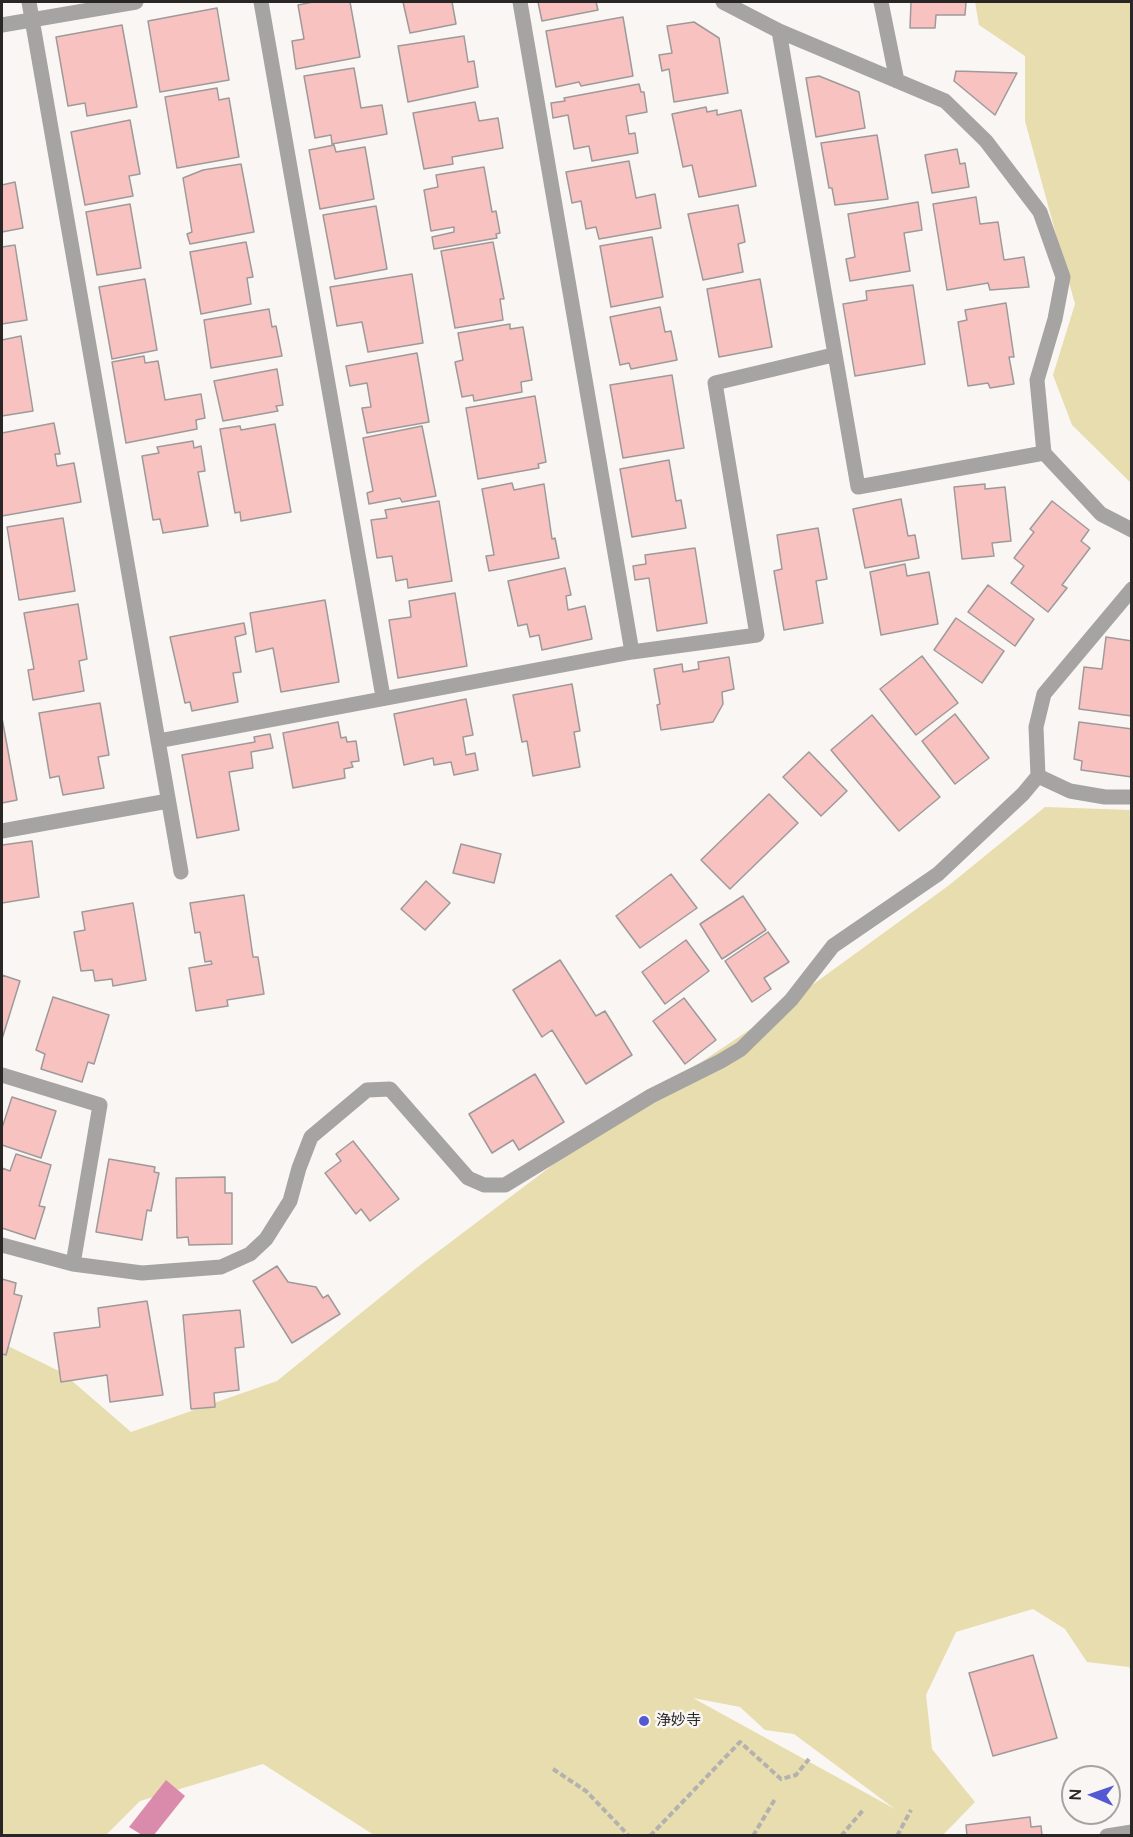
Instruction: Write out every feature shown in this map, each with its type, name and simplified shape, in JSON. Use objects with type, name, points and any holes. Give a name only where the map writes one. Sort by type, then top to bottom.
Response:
[{"type":"street","points":[[29,2],[181,872]]},
{"type":"street","points":[[2,26],[136,2]]},
{"type":"street","points":[[261,2],[383,697]]},
{"type":"street","points":[[520,2],[632,652]]},
{"type":"street","points":[[881,2],[897,81]]},
{"type":"street","points":[[731,3],[779,31],[945,101],[986,141],[1040,212],[1063,277],[1055,319],[1037,380],[1044,453],[1101,514],[1131,530]]},
{"type":"street","points":[[779,31],[833,355],[858,487],[1044,453]]},
{"type":"street","points":[[158,741],[632,652],[757,635],[715,383],[833,355]]},
{"type":"street","points":[[2,1245],[73,1264],[142,1273],[221,1267],[250,1254],[266,1239],[290,1201],[311,1137],[367,1090],[390,1089],[468,1178],[484,1185],[505,1185],[651,1096],[741,1048],[791,1000],[833,946],[938,874],[1023,794],[1038,776],[1036,727],[1044,694],[1131,589]]},
{"type":"street","points":[[1038,776],[1070,791],[1105,797],[1131,796]]},
{"type":"street","points":[[2,831],[168,801]]},
{"type":"street","points":[[2,1075],[100,1105],[73,1264]]},
{"type":"street","points":[[1107,1836],[1131,1833]]},
{"type":"path","points":[[650,1836],[740,1742],[782,1779],[796,1775],[809,1760]]},
{"type":"path","points":[[553,1768],[586,1791],[629,1836]]},
{"type":"path","points":[[753,1836],[775,1799]]},
{"type":"path","points":[[841,1836],[864,1809]]},
{"type":"path","points":[[899,1835],[911,1810]]},
{"type":"shaded area","points":[[975,2],[1131,2],[1131,483],[1072,425],[1053,375],[1075,304],[1025,121],[1025,56],[979,25]]},
{"type":"shaded area","points":[[1045,807],[1131,810],[1131,1672],[1129,1667],[1087,1662],[1065,1629],[1033,1609],[956,1632],[926,1695],[932,1749],[975,1802],[943,1835],[374,1835],[263,1764],[140,1801],[106,1835],[2,1835],[2,1343],[63,1373],[131,1432],[277,1381],[419,1266],[587,1139],[767,1018],[948,886]],"holes":[[[693,1698],[740,1707],[765,1730],[794,1734],[895,1809]]]},
{"type":"shaded area","points":[[166,1780],[185,1796],[154,1835],[142,1835],[129,1827]]},
{"type":"building","points":[[313,2],[350,2],[360,57],[296,69],[292,41],[304,39],[298,5]]},
{"type":"building","points":[[403,2],[452,2],[456,24],[410,33]]},
{"type":"building","points":[[538,2],[596,2],[598,10],[542,21]]},
{"type":"building","points":[[911,2],[966,2],[965,15],[936,15],[935,28],[910,28]]},
{"type":"building","points":[[217,8],[229,80],[160,92],[148,21]]},
{"type":"building","points":[[623,17],[633,76],[581,86],[579,82],[556,87],[546,31]]},
{"type":"building","points":[[694,22],[719,38],[728,93],[674,102],[669,69],[662,71],[659,55],[672,53],[667,26]]},
{"type":"building","points":[[122,25],[137,107],[87,116],[85,103],[68,106],[56,37]]},
{"type":"building","points":[[464,36],[468,62],[474,61],[478,87],[408,102],[398,46]]},
{"type":"building","points":[[354,68],[361,108],[382,105],[387,134],[332,144],[331,135],[315,138],[304,76]]},
{"type":"building","points":[[956,71],[1017,73],[995,115],[954,81]]},
{"type":"building","points":[[819,76],[859,92],[865,128],[816,137],[806,78]]},
{"type":"building","points":[[639,84],[641,92],[644,92],[647,112],[626,116],[629,134],[635,133],[638,153],[592,161],[589,146],[574,149],[568,115],[553,118],[551,103],[565,101],[564,98]]},
{"type":"building","points":[[217,88],[219,100],[229,98],[239,157],[177,168],[165,97]]},
{"type":"building","points":[[475,102],[479,121],[498,118],[503,148],[452,157],[453,164],[424,169],[413,113]]},
{"type":"building","points":[[706,107],[707,112],[717,110],[717,115],[741,110],[756,186],[699,197],[692,165],[683,167],[672,114]]},
{"type":"building","points":[[130,120],[140,174],[129,176],[133,196],[85,205],[71,132]]},
{"type":"building","points":[[877,135],[888,199],[835,205],[832,188],[829,188],[821,143]]},
{"type":"building","points":[[334,145],[336,152],[365,147],[374,199],[320,209],[309,150]]},
{"type":"building","points":[[957,149],[960,164],[965,163],[969,187],[932,193],[925,155]]},
{"type":"building","points":[[629,161],[636,198],[655,194],[661,228],[599,239],[596,227],[586,229],[581,201],[572,203],[566,172]]},
{"type":"building","points":[[241,164],[254,232],[190,244],[187,234],[192,232],[183,178],[203,170]]},
{"type":"building","points":[[484,167],[492,212],[496,211],[500,233],[496,234],[497,238],[434,249],[432,237],[454,232],[454,227],[431,231],[424,190],[438,187],[436,175]]},
{"type":"building","points":[[15,182],[23,228],[2,232],[2,185]]},
{"type":"building","points":[[976,197],[980,224],[998,222],[1004,260],[1024,257],[1029,287],[990,290],[988,283],[947,290],[933,204]]},
{"type":"building","points":[[918,202],[922,230],[904,233],[910,271],[850,281],[846,259],[855,257],[848,214]]},
{"type":"building","points":[[130,204],[141,268],[97,275],[86,212]]},
{"type":"building","points":[[738,205],[745,242],[738,244],[743,272],[703,280],[688,214]]},
{"type":"building","points":[[376,206],[387,269],[335,279],[323,215]]},
{"type":"building","points":[[652,237],[663,297],[611,307],[600,246]]},
{"type":"building","points":[[246,242],[253,277],[247,278],[251,304],[201,314],[190,252]]},
{"type":"building","points":[[493,242],[504,299],[500,299],[503,320],[455,328],[441,251]]},
{"type":"building","points":[[15,245],[27,320],[2,324],[2,247]]},
{"type":"building","points":[[412,274],[423,343],[368,352],[362,322],[337,326],[330,287]]},
{"type":"building","points":[[145,279],[157,350],[112,359],[99,287]]},
{"type":"building","points":[[760,279],[772,347],[719,357],[707,289]]},
{"type":"building","points":[[913,285],[925,364],[855,376],[843,304],[867,300],[866,291]]},
{"type":"building","points":[[1006,303],[1014,357],[1009,357],[1014,384],[990,388],[988,383],[968,386],[958,322],[967,320],[965,310]]},
{"type":"building","points":[[660,307],[665,332],[671,331],[677,360],[631,369],[629,363],[620,365],[610,317]]},
{"type":"building","points":[[269,309],[272,327],[276,326],[282,356],[211,368],[204,320]]},
{"type":"building","points":[[510,324],[510,329],[523,327],[532,380],[521,382],[522,392],[474,401],[473,395],[462,397],[455,362],[463,360],[458,333]]},
{"type":"building","points":[[21,336],[33,411],[2,416],[2,340]]},
{"type":"building","points":[[417,353],[429,422],[367,433],[362,408],[371,407],[367,383],[350,386],[346,366]]},
{"type":"building","points":[[144,356],[145,363],[158,361],[165,400],[201,394],[205,418],[196,420],[197,429],[126,443],[112,362]]},
{"type":"building","points":[[277,369],[283,405],[276,406],[278,411],[223,421],[214,381]]},
{"type":"building","points":[[672,375],[684,448],[623,458],[610,385]]},
{"type":"building","points":[[535,396],[546,462],[538,464],[539,468],[478,479],[466,408]]},
{"type":"building","points":[[54,423],[60,454],[55,454],[57,466],[74,463],[81,502],[2,516],[2,433]]},
{"type":"building","points":[[275,424],[291,512],[241,521],[240,512],[235,513],[220,429],[240,426],[241,430]]},
{"type":"building","points":[[422,426],[436,496],[402,502],[400,498],[369,504],[367,493],[373,491],[363,438]]},
{"type":"building","points":[[193,441],[194,448],[201,446],[205,471],[198,472],[208,526],[163,533],[160,519],[153,520],[142,456],[159,453],[157,447]]},
{"type":"building","points":[[669,460],[676,501],[681,500],[686,528],[632,537],[620,469]]},
{"type":"building","points":[[512,483],[514,490],[544,484],[552,539],[555,538],[559,558],[489,571],[486,556],[494,555],[482,489]]},
{"type":"building","points":[[985,484],[985,489],[1005,487],[1011,541],[992,543],[994,556],[962,559],[954,487]]},
{"type":"building","points":[[901,499],[908,536],[915,535],[919,558],[865,568],[853,509]]},
{"type":"building","points":[[439,501],[452,581],[408,588],[407,579],[396,581],[392,556],[377,558],[371,520],[387,518],[385,510]]},
{"type":"building","points":[[1052,501],[1089,530],[1081,541],[1090,548],[1062,585],[1067,588],[1048,612],[1011,583],[1024,566],[1014,558],[1034,532],[1030,529]]},
{"type":"building","points":[[63,518],[75,591],[19,600],[7,527]]},
{"type":"building","points":[[818,528],[827,579],[816,581],[823,623],[784,630],[774,571],[782,569],[777,535]]},
{"type":"building","points":[[695,548],[707,623],[657,631],[649,578],[635,580],[633,566],[646,564],[645,555]]},
{"type":"building","points":[[905,564],[907,576],[929,572],[938,624],[881,635],[870,572]]},
{"type":"building","points":[[565,568],[571,595],[566,596],[568,610],[585,606],[592,639],[542,650],[539,635],[530,637],[527,624],[518,626],[508,581]]},
{"type":"building","points":[[988,585],[1034,619],[1015,646],[968,612]]},
{"type":"building","points":[[455,593],[467,666],[398,678],[389,620],[411,617],[409,601]]},
{"type":"building","points":[[325,600],[339,682],[281,692],[273,648],[256,652],[250,613]]},
{"type":"building","points":[[78,604],[87,659],[79,661],[84,691],[33,700],[28,670],[34,669],[24,613]]},
{"type":"building","points":[[956,618],[1004,651],[982,683],[934,650]]},
{"type":"building","points":[[244,623],[246,634],[235,637],[241,672],[233,673],[238,702],[192,711],[190,702],[185,703],[170,637]]},
{"type":"building","points":[[1106,637],[1132,641],[1132,716],[1079,709],[1084,667],[1102,669]]},
{"type":"building","points":[[922,656],[958,703],[916,735],[880,689]]},
{"type":"building","points":[[729,657],[734,689],[722,692],[723,704],[713,722],[661,730],[657,705],[660,704],[654,669],[682,664],[683,672],[699,669],[698,662]]},
{"type":"building","points":[[572,684],[580,731],[574,732],[580,767],[533,776],[527,741],[522,742],[513,695]]},
{"type":"building","points":[[466,699],[473,735],[463,737],[466,755],[475,753],[478,770],[454,775],[451,762],[434,765],[433,758],[404,765],[394,714]]},
{"type":"building","points":[[100,703],[109,755],[98,757],[104,788],[63,795],[59,776],[50,778],[39,713]]},
{"type":"building","points":[[955,714],[989,758],[955,784],[922,741]]},
{"type":"building","points":[[872,715],[940,797],[899,831],[831,750]]},
{"type":"building","points":[[2,718],[17,800],[2,803]]},
{"type":"building","points":[[338,722],[341,738],[346,737],[347,742],[356,741],[359,761],[351,762],[353,767],[344,769],[345,778],[293,788],[283,733]]},
{"type":"building","points":[[1079,722],[1132,729],[1132,777],[1081,770],[1082,761],[1074,759]]},
{"type":"building","points":[[270,734],[273,748],[251,752],[253,768],[229,772],[239,830],[197,838],[182,755],[255,742],[254,737]]},
{"type":"building","points":[[809,752],[847,791],[821,816],[783,777]]},
{"type":"building","points":[[769,794],[798,823],[730,889],[701,860]]},
{"type":"building","points":[[32,841],[39,897],[2,903],[2,845]]},
{"type":"building","points":[[461,844],[501,854],[494,883],[453,873]]},
{"type":"building","points":[[671,874],[697,908],[640,948],[616,916]]},
{"type":"building","points":[[426,881],[450,903],[425,930],[401,909]]},
{"type":"building","points":[[244,895],[253,957],[258,957],[264,994],[227,1000],[228,1006],[196,1011],[189,968],[212,964],[211,961],[205,962],[200,932],[195,933],[190,903]]},
{"type":"building","points":[[743,896],[766,930],[722,959],[700,924]]},
{"type":"building","points":[[133,903],[146,980],[113,986],[112,979],[95,981],[93,970],[81,971],[74,932],[85,930],[82,912]]},
{"type":"building","points":[[768,932],[789,962],[764,978],[771,989],[752,1002],[725,961]]},
{"type":"building","points":[[686,940],[709,971],[665,1004],[642,972]]},
{"type":"building","points":[[560,960],[596,1016],[605,1011],[632,1055],[586,1084],[552,1030],[542,1037],[513,990]]},
{"type":"building","points":[[2,975],[20,981],[2,1039]]},
{"type":"building","points":[[53,997],[109,1015],[94,1064],[88,1062],[82,1082],[41,1069],[45,1054],[36,1050]]},
{"type":"building","points":[[684,998],[716,1040],[685,1064],[653,1021]]},
{"type":"building","points":[[535,1074],[564,1122],[519,1150],[513,1140],[492,1153],[469,1114]]},
{"type":"building","points":[[12,1097],[56,1111],[41,1158],[2,1145],[2,1128]]},
{"type":"building","points":[[353,1141],[399,1199],[370,1221],[361,1209],[356,1214],[325,1173],[341,1161],[336,1154]]},
{"type":"building","points":[[16,1154],[51,1165],[39,1206],[45,1207],[35,1239],[2,1228],[2,1168],[10,1171]]},
{"type":"building","points":[[109,1159],[155,1167],[154,1172],[159,1173],[151,1211],[147,1210],[142,1240],[96,1232]]},
{"type":"building","points":[[225,1177],[225,1193],[232,1193],[232,1244],[189,1245],[188,1237],[177,1238],[176,1178]]},
{"type":"building","points":[[277,1266],[288,1282],[316,1287],[323,1298],[328,1295],[340,1314],[292,1343],[253,1281]]},
{"type":"building","points":[[2,1279],[16,1283],[14,1294],[22,1296],[6,1355],[2,1354]]},
{"type":"building","points":[[147,1301],[163,1395],[110,1402],[107,1375],[61,1382],[54,1333],[100,1327],[98,1308]]},
{"type":"building","points":[[240,1310],[244,1347],[235,1348],[239,1390],[214,1393],[215,1407],[191,1409],[183,1315]]},
{"type":"building","points":[[1033,1655],[1057,1738],[993,1756],[969,1673]]},
{"type":"building","points":[[1030,1817],[1031,1827],[1041,1826],[1042,1836],[967,1836],[966,1825]]},
{"type":"place","name":"浄妙寺","points":[[644,1721]]}]
